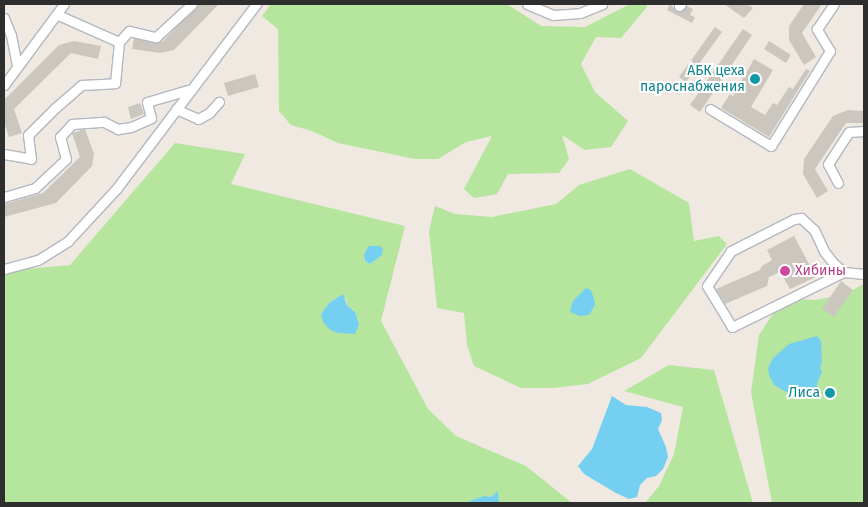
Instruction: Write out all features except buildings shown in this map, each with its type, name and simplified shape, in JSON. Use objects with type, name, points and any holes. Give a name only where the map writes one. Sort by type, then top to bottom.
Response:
[{"type":"street","points":[[4,84],[58,15],[64,4]]},
{"type":"street","points":[[4,154],[31,159],[28,136],[54,109],[82,85],[115,83],[119,42],[129,31],[156,37],[192,4]]},
{"type":"street","points":[[4,269],[38,260],[68,241],[117,188],[188,90],[256,4]]},
{"type":"street","points":[[527,4],[553,15],[580,13],[602,4]]},
{"type":"street","points":[[710,109],[772,146],[830,51],[817,29],[834,4]]},
{"type":"street","points":[[58,15],[119,42]]},
{"type":"street","points":[[4,18],[7,36],[17,66]]},
{"type":"street","points":[[4,197],[35,188],[66,160],[60,137],[72,124],[104,122],[118,129],[131,126],[151,118],[147,102],[188,90]]},
{"type":"street","points":[[176,109],[198,119],[209,113],[219,102]]},
{"type":"street","points":[[838,183],[828,164],[849,132],[864,131]]},
{"type":"street","points":[[844,272],[834,264],[824,251],[814,230],[802,218],[794,219],[731,251],[707,286],[732,327],[844,272],[864,272]]},
{"type":"green space","points":[[271,4],[507,4],[541,26],[585,27],[630,4],[646,4],[647,7],[621,38],[596,37],[581,64],[595,92],[628,121],[611,147],[585,150],[562,135],[569,159],[559,173],[508,174],[497,194],[474,198],[464,189],[492,136],[466,142],[438,159],[415,159],[338,143],[312,131],[291,125],[279,111],[278,29],[262,16]]},
{"type":"green space","points":[[175,143],[245,154],[231,184],[405,226],[381,321],[428,409],[456,436],[526,466],[572,503],[499,503],[498,492],[491,497],[470,501],[469,503],[4,503],[4,271],[70,265]],"holes":[[[370,246],[380,246],[382,255],[370,264],[365,261],[364,254]],[[339,297],[346,299],[347,305],[356,313],[359,325],[346,332],[338,333],[321,314],[329,303]]]},
{"type":"green space","points":[[630,169],[689,203],[694,241],[719,236],[727,244],[641,358],[588,384],[553,388],[521,388],[474,366],[467,345],[464,313],[437,308],[429,231],[435,206],[455,214],[492,217],[556,204],[579,185]]},
{"type":"green space","points":[[864,284],[864,503],[772,503],[751,392],[759,335],[775,311],[785,303],[798,299],[816,300],[845,294]]},
{"type":"green space","points":[[669,365],[714,370],[753,503],[645,503],[659,486],[674,454],[683,407],[624,391]]},
{"type":"water","points":[[369,246],[380,246],[383,249],[382,255],[370,264],[365,261],[364,254]]},
{"type":"water","points":[[586,288],[591,290],[595,305],[589,315],[580,316],[570,312],[573,301]]},
{"type":"water","points":[[343,294],[347,305],[356,313],[359,325],[355,334],[338,333],[330,330],[323,322],[321,314],[329,303]]},
{"type":"water","points":[[817,336],[821,341],[822,362],[820,368],[822,372],[817,384],[817,391],[799,399],[774,385],[768,368],[773,358],[789,344]]},
{"type":"water","points":[[612,396],[626,405],[647,407],[661,413],[662,420],[658,429],[668,457],[663,469],[656,476],[647,478],[640,485],[637,497],[629,499],[584,474],[578,466],[592,449]]},
{"type":"water","points":[[498,491],[499,503],[469,503],[484,496],[491,497]]},
{"type":"place","name":"АБК цеха пароснабжения","points":[[755,79]]},
{"type":"place","name":"Хибины","points":[[785,271]]},
{"type":"place","name":"Лиса","points":[[830,393]]}]
